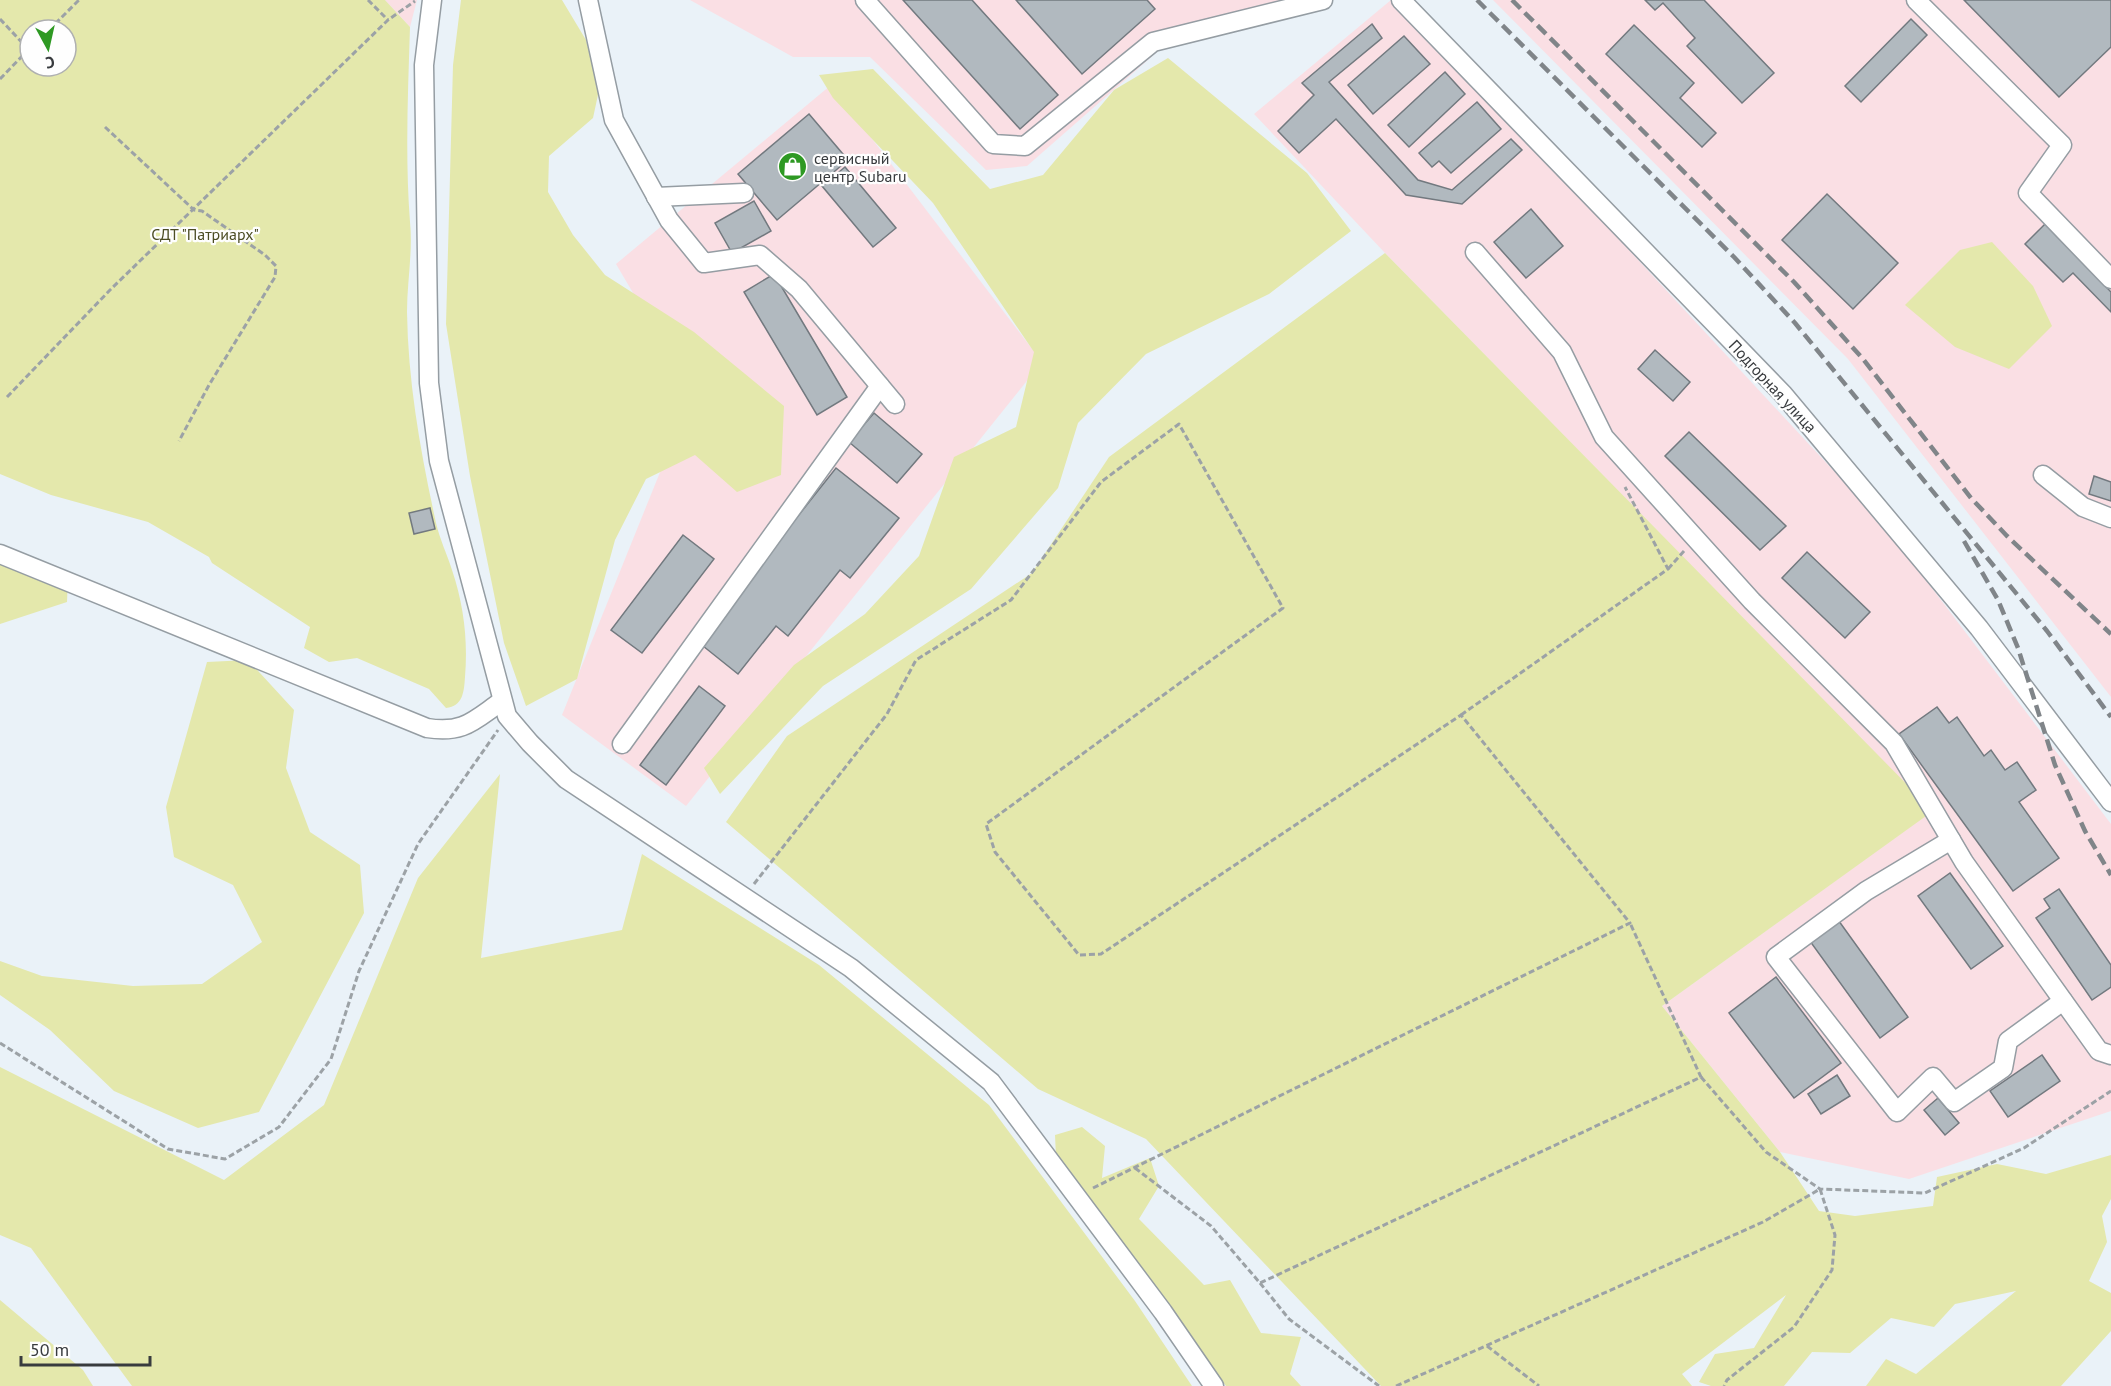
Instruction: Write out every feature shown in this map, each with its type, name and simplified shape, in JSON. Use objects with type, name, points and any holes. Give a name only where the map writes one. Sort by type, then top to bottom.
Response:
[{"type":"street","points":[[432,0],[424,65],[429,383],[439,461],[505,708],[530,743],[566,779],[851,968],[991,1082],[1163,1312],[1214,1386]]},
{"type":"street","points":[[588,0],[614,120],[669,220],[704,263],[760,255],[799,289],[895,404]]},
{"type":"street","points":[[865,0],[993,144],[1025,146],[1153,42],[1323,0]]},
{"type":"street","name":"Подгорная улица","points":[[1401,0],[1783,394],[1987,638],[2111,802]]},
{"type":"street","points":[[1917,0],[2062,145],[2028,193],[2111,279]]},
{"type":"street","points":[[656,197],[744,193]]},
{"type":"street","points":[[1475,252],[1562,352],[1604,437],[1752,600],[1894,743],[1951,840],[2099,1051],[2111,1055]]},
{"type":"street","points":[[622,744],[880,386]]},
{"type":"street","points":[[2043,475],[2083,507],[2111,518]]},
{"type":"street","points":[[0,554],[427,728],[447,731],[463,727],[505,708]]},
{"type":"street","points":[[1951,840],[1866,891],[1776,957],[1898,1112],[1933,1077],[1954,1102],[2003,1068],[2008,1041],[2063,1001]]},
{"type":"path","points":[[61,18],[79,0]]},
{"type":"path","points":[[368,0],[388,20]]},
{"type":"path","points":[[7,397],[110,290],[388,20],[417,0]]},
{"type":"path","points":[[0,20],[18,38]]},
{"type":"path","points":[[0,79],[18,60]]},
{"type":"path","points":[[105,127],[194,210],[202,211],[265,255],[276,266],[275,277],[209,385],[179,441]]},
{"type":"path","points":[[744,897],[887,714],[916,660],[1011,600],[1101,482],[1179,424],[1282,608],[986,824],[995,852],[1079,955],[1101,954],[1461,715],[1668,569],[1695,538]]},
{"type":"path","points":[[1624,485],[1668,569]]},
{"type":"path","points":[[0,1043],[168,1149],[225,1159],[279,1127],[331,1059],[359,971],[418,844],[505,708]]},
{"type":"path","points":[[1461,715],[1630,923],[1701,1077],[1766,1152],[1820,1189],[1925,1193],[2024,1148],[2111,1091]]},
{"type":"path","points":[[1076,1197],[1630,923]]},
{"type":"path","points":[[1260,1283],[1701,1077]]},
{"type":"path","points":[[1135,1168],[1211,1226],[1289,1319],[1379,1386]]},
{"type":"path","points":[[1396,1386],[1763,1222],[1820,1189]]},
{"type":"path","points":[[1724,1386],[1727,1380],[1794,1328],[1832,1270],[1835,1235],[1820,1189]]},
{"type":"path","points":[[1487,1346],[1539,1386]]},
{"type":"shaded area","points":[[385,0],[417,0],[410,27]]},
{"type":"shaded area","points":[[690,0],[1290,0],[1182,30],[1027,166],[986,170],[870,57],[793,57]]},
{"type":"shaded area","points":[[1391,0],[1397,0],[1884,525],[2111,824],[2111,1111],[1909,1179],[1780,1152],[1662,1006],[1932,811],[1385,253],[1254,114]]},
{"type":"shaded area","points":[[1493,0],[2111,0],[2111,697],[1848,359]]},
{"type":"shaded area","points":[[831,85],[1042,362],[686,806],[562,715],[692,393],[616,264]]},
{"type":"green space","name":"СДТ \"Патриарх\"","points":[[0,0],[385,0],[410,27],[407,149],[411,244],[407,312],[410,366],[416,419],[430,497],[462,610],[466,650],[462,697],[452,707],[446,708],[429,689],[357,658],[329,662],[304,648],[310,627],[212,563],[209,557],[148,522],[51,495],[0,474]]},
{"type":"green space","points":[[461,0],[562,0],[586,40],[599,90],[593,118],[549,156],[548,192],[573,235],[605,275],[694,332],[784,406],[781,475],[737,492],[695,455],[646,479],[615,540],[577,679],[526,706],[504,643],[470,476],[446,324],[453,65]]},
{"type":"green space","points":[[1168,58],[1307,173],[1351,231],[1269,294],[1146,354],[1078,423],[1058,488],[971,589],[823,686],[720,794],[704,768],[794,665],[865,614],[919,556],[954,457],[1016,427],[1034,352],[933,203],[833,98],[819,75],[873,69],[990,189],[1043,175],[1114,90]]},
{"type":"green space","points":[[1992,242],[2033,286],[2052,326],[2009,369],[1955,347],[1905,305],[1960,250]]},
{"type":"green space","points":[[1385,253],[1933,811],[1662,1006],[1780,1152],[1819,1211],[1855,1216],[1933,1206],[1937,1177],[1997,1164],[2046,1174],[2111,1155],[2111,1199],[2102,1216],[2107,1242],[2089,1281],[2111,1293],[2111,1331],[2061,1386],[1866,1386],[1886,1359],[1916,1374],[2016,1291],[1955,1304],[1934,1327],[1891,1318],[1850,1353],[1812,1352],[1784,1386],[1711,1386],[1699,1382],[1715,1354],[1754,1348],[1786,1295],[1682,1374],[1692,1386],[1381,1386],[1146,1139],[1038,1089],[726,822],[787,736],[1032,573],[1109,457]]},
{"type":"green space","points":[[0,547],[68,577],[67,602],[0,624]]},
{"type":"green space","points":[[248,660],[294,710],[286,768],[310,832],[360,865],[364,913],[259,1112],[198,1128],[114,1091],[50,1030],[0,995],[0,961],[42,976],[133,986],[202,984],[262,942],[233,885],[174,857],[166,807],[207,662]]},
{"type":"green space","points":[[500,774],[481,958],[622,930],[642,854],[819,965],[989,1105],[1135,1301],[1192,1386],[132,1386],[31,1248],[0,1235],[0,1067],[224,1180],[324,1105],[418,878]]},
{"type":"green space","points":[[1082,1127],[1105,1146],[1102,1178],[1150,1158],[1159,1186],[1139,1219],[1204,1285],[1230,1280],[1261,1333],[1301,1337],[1290,1374],[1301,1386],[1226,1386],[1056,1157],[1055,1135]]},
{"type":"green space","points":[[0,1300],[83,1370],[93,1386],[0,1386]]},
{"type":"building","points":[[903,0],[972,0],[1058,95],[1020,129]]},
{"type":"building","points":[[1016,0],[1147,0],[1155,9],[1082,74]]},
{"type":"building","points":[[1645,0],[1704,0],[1774,73],[1742,103],[1687,46],[1695,38],[1663,3],[1655,10]]},
{"type":"building","points":[[1964,0],[2111,0],[2111,47],[2059,97]]},
{"type":"building","points":[[1911,19],[1927,35],[1861,102],[1845,86]]},
{"type":"building","points":[[1372,24],[1382,38],[1329,82],[1418,180],[1452,190],[1511,139],[1522,150],[1462,204],[1406,195],[1336,119],[1299,153],[1278,131],[1314,95],[1302,83]]},
{"type":"building","points":[[1634,25],[1694,83],[1680,98],[1716,133],[1702,147],[1606,54]]},
{"type":"building","points":[[1404,36],[1430,64],[1373,114],[1348,85]]},
{"type":"building","points":[[1445,72],[1465,94],[1409,147],[1388,125]]},
{"type":"building","points":[[1477,102],[1501,129],[1451,173],[1439,161],[1432,167],[1419,153]]},
{"type":"building","name":"сервисный центр Subaru","points":[[809,114],[848,160],[777,220],[738,174]]},
{"type":"building","points":[[845,167],[896,228],[873,247],[822,186]]},
{"type":"building","points":[[1827,194],[1898,263],[1853,309],[1782,240]]},
{"type":"building","points":[[754,201],[771,231],[732,253],[715,223]]},
{"type":"building","points":[[1531,209],[1563,246],[1526,278],[1494,242]]},
{"type":"building","points":[[2045,224],[2111,292],[2111,312],[2073,273],[2063,282],[2025,244]]},
{"type":"building","points":[[774,274],[847,397],[817,415],[744,292]]},
{"type":"building","points":[[1655,350],[1690,382],[1673,401],[1638,369]]},
{"type":"building","points":[[874,413],[922,454],[897,483],[849,442]]},
{"type":"building","points":[[1689,432],[1786,526],[1760,550],[1665,456]]},
{"type":"building","points":[[836,468],[899,518],[850,578],[840,570],[788,636],[776,626],[738,674],[698,642]]},
{"type":"building","points":[[2094,476],[2111,482],[2111,501],[2089,494]]},
{"type":"building","points":[[430,508],[435,529],[414,534],[409,513]]},
{"type":"building","points":[[683,535],[714,559],[642,653],[611,630]]},
{"type":"building","points":[[1807,552],[1870,612],[1845,638],[1782,578]]},
{"type":"building","points":[[699,686],[725,706],[666,785],[640,765]]},
{"type":"building","points":[[1937,707],[1949,723],[1957,717],[1984,756],[1991,750],[2005,770],[2017,762],[2036,790],[2019,802],[2059,858],[2013,891],[1899,734]]},
{"type":"building","points":[[1950,873],[2003,946],[1971,969],[1918,896]]},
{"type":"building","points":[[2059,889],[2111,965],[2111,987],[2092,1000],[2036,918],[2050,908],[2044,899]]},
{"type":"building","points":[[1836,917],[1908,1017],[1880,1038],[1807,937]]},
{"type":"building","points":[[1776,977],[1841,1063],[1794,1098],[1729,1013]]},
{"type":"building","points":[[2042,1055],[2060,1081],[2008,1117],[1990,1091]]},
{"type":"building","points":[[1837,1075],[1850,1096],[1821,1114],[1808,1094]]},
{"type":"building","points":[[1938,1098],[1959,1123],[1945,1135],[1924,1110]]},
{"type":"railway","points":[[1477,0],[1734,257],[1795,323],[2047,631],[2111,717]]},
{"type":"railway","points":[[1512,0],[1794,282],[1863,359],[1971,498],[2007,536],[2111,634]]},
{"type":"railway","points":[[1964,541],[1998,600],[2018,648],[2055,765],[2085,831],[2111,875]]},
{"type":"place","name":"сервисный центр Subaru","points":[[793,167]]}]
